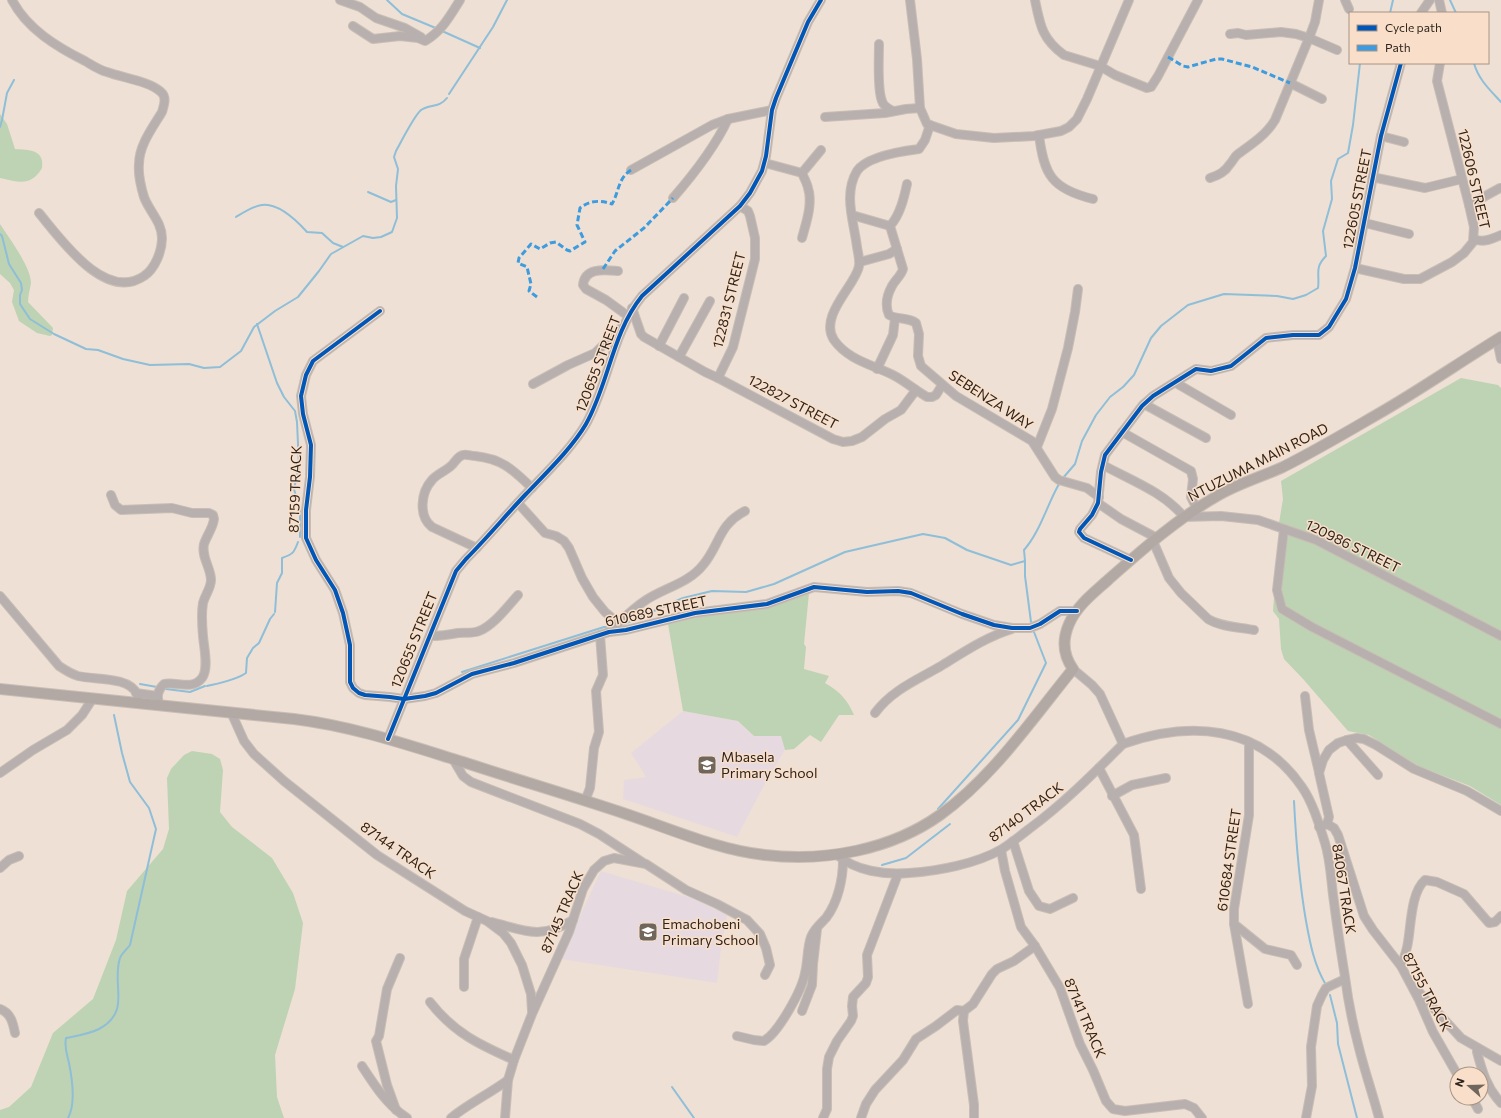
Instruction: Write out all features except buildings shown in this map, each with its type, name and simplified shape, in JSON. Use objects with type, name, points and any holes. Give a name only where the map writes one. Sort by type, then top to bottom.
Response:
[{"type":"main road","name":"NTUZUMA MAIN ROAD","points":[[1073,669],[1067,661],[1064,645],[1067,629],[1077,611],[1084,602],[1130,560],[1184,517],[1218,495],[1284,466],[1379,414],[1499,338]]},
{"type":"main road","points":[[0,689],[93,698],[138,698],[158,700],[232,712],[313,721],[388,739],[454,759],[728,848],[765,855],[840,857],[890,841],[939,816],[960,800],[1010,747],[1073,669]]},
{"type":"street","points":[[12,0],[22,17],[60,48],[105,72],[153,86],[163,93],[164,97],[162,112],[142,148],[139,164],[144,198],[156,217],[162,238],[154,265],[149,272],[142,277],[131,281],[121,282],[108,279],[86,266],[39,213]]},
{"type":"street","points":[[340,0],[360,7],[376,18],[405,28],[427,40]]},
{"type":"street","points":[[353,26],[373,39],[400,36],[418,38],[425,41],[435,35],[446,22],[460,0]]},
{"type":"street","name":"120655 STREET","points":[[388,739],[456,572],[568,448],[585,425],[597,401],[623,326],[632,308],[642,296],[740,206],[750,193],[762,172],[772,110],[776,98],[793,54],[808,22],[821,0]]},
{"type":"street","points":[[910,0],[917,59],[920,108],[927,124],[956,134],[994,138],[1040,135],[1061,131],[1069,127],[1077,119],[1129,0]]},
{"type":"street","points":[[1035,0],[1042,30],[1050,42],[1064,55],[1100,66],[1115,75],[1147,88],[1151,87],[1158,76],[1198,0]]},
{"type":"street","points":[[1210,178],[1224,172],[1237,155],[1250,146],[1270,128],[1309,38],[1315,22],[1319,0]]},
{"type":"street","points":[[1345,0],[1349,9]]},
{"type":"street","points":[[1422,12],[1430,0]]},
{"type":"street","points":[[1439,0],[1442,12]]},
{"type":"street","points":[[1230,34],[1238,32],[1246,35],[1281,32],[1296,34],[1337,50]]},
{"type":"street","points":[[879,44],[879,81],[882,101],[886,107],[893,111]]},
{"type":"street","name":"122605 STREET","points":[[1176,383],[1196,369],[1211,371],[1231,366],[1266,338],[1293,335],[1316,336],[1323,333],[1332,322],[1343,305],[1355,268],[1381,136],[1401,64]]},
{"type":"street","name":"122606 STREET","points":[[1355,268],[1404,279],[1420,278],[1452,262],[1464,253],[1474,239],[1474,227],[1469,204],[1437,81],[1440,64]]},
{"type":"street","points":[[1290,83],[1322,98]]},
{"type":"street","points":[[825,117],[885,113],[920,108]]},
{"type":"street","points":[[631,170],[712,125],[728,119],[772,110]]},
{"type":"street","points":[[673,198],[687,183],[718,138],[728,119]]},
{"type":"street","points":[[930,125],[925,140],[919,149],[892,153],[867,162],[858,169],[854,176],[850,194],[850,205],[860,262],[856,275],[840,298],[832,317],[832,333],[834,339],[850,355],[894,376],[927,396],[932,398],[936,396],[942,385]]},
{"type":"street","points":[[1040,135],[1044,164],[1050,176],[1062,188],[1078,195],[1093,199]]},
{"type":"street","points":[[1381,136],[1404,142]]},
{"type":"street","points":[[802,173],[821,150]]},
{"type":"street","points":[[764,163],[802,173]]},
{"type":"street","points":[[802,173],[809,188],[808,216],[802,238]]},
{"type":"street","points":[[1372,177],[1425,188],[1462,179]]},
{"type":"street","points":[[877,369],[893,335],[896,318],[889,315],[886,306],[892,287],[903,269],[890,226],[900,209],[907,184]]},
{"type":"street","points":[[1469,204],[1500,188]]},
{"type":"street","name":"122831 STREET","points":[[718,378],[733,347],[755,259],[751,219],[748,212],[740,206]]},
{"type":"street","points":[[852,215],[890,226]]},
{"type":"street","points":[[1365,223],[1409,234]]},
{"type":"street","points":[[1474,239],[1484,241],[1501,235]]},
{"type":"street","points":[[860,262],[889,254],[896,249]]},
{"type":"street","points":[[618,271],[598,270],[589,275],[584,280],[583,285],[586,289],[606,300],[628,316]]},
{"type":"street","points":[[1037,448],[1052,408],[1068,348],[1078,289]]},
{"type":"street","points":[[659,346],[684,298]]},
{"type":"street","points":[[679,357],[710,301]]},
{"type":"street","name":"122827 STREET","points":[[632,308],[641,334],[659,346],[705,372],[833,439],[843,442],[852,441],[862,437],[885,419],[901,410],[916,390]]},
{"type":"street","name":"87159 TRACK","points":[[380,311],[332,348],[316,358],[306,375],[302,396],[303,414],[311,445],[310,477],[306,510],[306,538],[316,560],[335,590],[343,613],[350,645],[350,676],[353,688],[365,695],[390,696],[404,699]]},
{"type":"street","name":"SEBENZA WAY","points":[[896,318],[909,319],[916,324],[919,334],[918,361],[921,366],[942,385],[956,396],[1032,441],[1055,477],[1060,480],[1087,488],[1098,500],[1121,519],[1155,540]]},
{"type":"street","points":[[533,384],[568,365],[595,353],[623,326]]},
{"type":"street","points":[[1499,338],[1501,359]]},
{"type":"street","points":[[1130,560],[1097,545],[1081,535],[1080,529],[1092,515],[1098,500],[1105,455],[1144,404],[1159,392],[1176,383],[1231,415]]},
{"type":"street","points":[[1144,404],[1206,438]]},
{"type":"street","points":[[1122,432],[1191,471],[1193,479],[1191,497],[1197,509]]},
{"type":"street","points":[[478,548],[432,527],[426,521],[423,512],[423,502],[425,493],[433,479],[460,457],[465,455],[486,457],[502,463],[512,469],[532,488]]},
{"type":"street","points":[[1103,465],[1154,492],[1173,505],[1184,517]]},
{"type":"street","points":[[111,496],[116,507],[121,510],[177,508],[192,513],[209,513],[213,515],[214,519],[204,549],[205,558],[211,573],[211,582],[202,609],[206,662],[205,673],[201,679],[194,684],[165,684],[160,689],[158,700]]},
{"type":"street","points":[[518,503],[545,533],[556,536],[564,541],[569,548],[582,578],[593,597],[605,612],[618,623]]},
{"type":"street","points":[[609,632],[646,600],[696,573],[707,560],[725,526],[736,515],[745,510]]},
{"type":"street","name":"120986 STREET","points":[[1184,517],[1221,516],[1266,522],[1316,540],[1501,636]]},
{"type":"street","points":[[1284,529],[1277,590],[1282,609],[1319,631],[1501,724]]},
{"type":"street","points":[[1155,540],[1169,578],[1181,593],[1208,619],[1213,622],[1254,630]]},
{"type":"street","name":"610689 STREET","points":[[404,699],[425,696],[472,674],[514,663],[609,632],[626,630],[695,613],[767,604],[814,587],[867,592],[898,591],[911,593],[962,614],[994,625],[1012,628],[1026,628],[1035,626],[1060,611],[1077,611]]},
{"type":"street","points":[[430,636],[443,636],[481,631],[518,595]]},
{"type":"street","points":[[0,596],[59,666],[78,676],[114,680],[130,686],[138,698]]},
{"type":"street","points":[[875,713],[883,702],[902,688],[983,640],[1012,628]]},
{"type":"street","points":[[585,801],[590,788],[594,748],[599,732],[596,694],[598,684],[600,680],[603,679],[600,635]]},
{"type":"street","points":[[1073,669],[1100,694],[1123,744]]},
{"type":"street","points":[[1305,696],[1310,730],[1329,817],[1323,826]]},
{"type":"street","points":[[0,773],[67,730],[82,714],[93,698]]},
{"type":"street","name":"87144 TRACK","points":[[232,712],[244,741],[254,754],[284,781],[377,855],[465,911],[487,921],[503,932],[518,955],[529,984],[532,1014]]},
{"type":"street","name":"84067 TRACK","points":[[1123,744],[1140,738],[1160,734],[1195,730],[1220,733],[1249,742],[1268,753],[1284,765],[1302,787],[1323,826],[1353,1024],[1379,1118]]},
{"type":"street","points":[[1319,773],[1323,760],[1329,750],[1338,743],[1357,738],[1364,739],[1414,769],[1467,791],[1501,811]]},
{"type":"street","points":[[1347,740],[1378,775]]},
{"type":"street","name":"610684 STREET","points":[[1248,1004],[1234,924],[1235,898],[1246,843],[1249,815],[1249,742]]},
{"type":"street","name":"87140 TRACK","points":[[840,857],[870,871],[898,874],[925,872],[976,860],[1001,850],[1056,809],[1123,744]]},
{"type":"street","points":[[454,759],[463,776],[470,782],[580,824],[599,834],[646,864]]},
{"type":"street","points":[[1099,768],[1112,796],[1134,835],[1141,889]]},
{"type":"street","points":[[1112,796],[1132,785],[1166,778]]},
{"type":"street","name":"87155 TRACK","points":[[1323,826],[1334,828],[1338,835],[1364,916],[1373,930],[1402,966],[1433,1032],[1452,1066]]},
{"type":"street","points":[[1013,841],[1029,891],[1039,906],[1050,909],[1073,898]]},
{"type":"street","name":"87141 TRACK","points":[[1001,850],[1006,878],[1021,927],[1035,946],[1060,988],[1080,1044],[1094,1070],[1106,1101],[1113,1109],[1125,1111],[1185,1104],[1194,1108],[1202,1118]]},
{"type":"street","points":[[0,868],[9,860],[19,856]]},
{"type":"street","points":[[737,1036],[762,1041],[767,1039],[774,1032],[790,1009],[802,984],[807,966],[810,939],[813,931],[828,914],[841,885],[843,872],[840,857]]},
{"type":"street","name":"87145 TRACK","points":[[505,1118],[508,1080],[514,1060],[532,1014],[569,932],[583,889],[594,870],[604,861],[614,858],[646,864],[686,890],[738,914],[753,926],[763,940],[770,965],[766,975]]},
{"type":"street","points":[[824,1118],[827,1109],[827,1069],[830,1057],[836,1041],[852,1021],[853,997],[866,983],[868,977],[867,955],[898,874]]},
{"type":"street","points":[[1402,966],[1416,896],[1420,886],[1426,880],[1437,882],[1464,894],[1489,923],[1495,922],[1501,916]]},
{"type":"street","points":[[464,987],[464,959],[478,917]]},
{"type":"street","points":[[487,921],[533,933],[552,930],[573,920]]},
{"type":"street","points":[[1234,924],[1264,949],[1291,955],[1297,965]]},
{"type":"street","points":[[802,1011],[812,984],[818,926]]},
{"type":"street","points":[[861,1118],[866,1104],[875,1090],[903,1060],[916,1040],[957,1010],[964,1011],[973,1004],[992,974],[997,969],[1014,961],[1035,946]]},
{"type":"street","points":[[396,1110],[387,1085],[376,1041],[379,1036],[387,989],[400,958]]},
{"type":"street","points":[[1306,1118],[1312,1086],[1311,1046],[1317,1006],[1326,988],[1345,978]]},
{"type":"street","points":[[1410,981],[1461,1038],[1501,1061]]},
{"type":"street","points":[[430,1002],[441,1017],[477,1044],[514,1060]]},
{"type":"street","points":[[0,1009],[5,1011],[10,1016],[15,1033]]},
{"type":"street","points":[[964,1011],[963,1021],[974,1105],[974,1118]]},
{"type":"street","points":[[1477,1048],[1476,1052],[1484,1078],[1490,1090],[1501,1103]]},
{"type":"street","points":[[362,1066],[377,1090],[396,1110],[407,1118]]},
{"type":"street","points":[[450,1118],[508,1080]]},
{"type":"shaded area","name":"Mbasela Primary School","points":[[683,711],[738,721],[754,736],[781,736],[785,750],[769,776],[737,837],[623,799],[624,780],[646,777],[631,753]]},
{"type":"shaded area","name":"Emachobeni Primary School","points":[[601,871],[695,899],[727,915],[717,983],[560,959]]},
{"type":"green space","points":[[0,114],[7,124],[15,149],[30,150],[41,157],[42,168],[38,174],[29,181],[18,182],[0,178]]},
{"type":"green space","points":[[0,224],[24,261],[31,283],[28,302],[53,328],[52,335],[50,336],[37,333],[19,321],[12,302],[14,290],[10,283],[0,274]]},
{"type":"green space","points":[[1461,378],[1498,385],[1501,388],[1501,805],[1470,786],[1418,766],[1369,735],[1348,731],[1284,659],[1281,649],[1279,619],[1273,611],[1280,535],[1279,523],[1283,499],[1281,481]]},
{"type":"green space","points":[[809,593],[804,644],[806,647],[804,669],[829,676],[825,683],[842,696],[854,715],[839,715],[821,742],[810,735],[794,749],[785,750],[781,736],[754,736],[738,721],[683,711],[668,624],[691,617],[783,602]]},
{"type":"green space","points":[[192,751],[212,754],[220,759],[223,770],[220,812],[232,827],[272,858],[293,893],[303,923],[295,989],[275,1055],[277,1097],[284,1118],[0,1118],[0,1110],[9,1107],[31,1087],[53,1033],[93,999],[116,940],[127,891],[163,849],[169,829],[167,778],[171,769],[184,755]]},
{"type":"waterway","points":[[387,0],[402,14],[438,29]]},
{"type":"waterway","points":[[449,94],[493,27],[507,0]]},
{"type":"waterway","points":[[1390,12],[1393,0]]},
{"type":"waterway","points":[[1450,0],[1456,12]]},
{"type":"waterway","points":[[442,31],[480,48]]},
{"type":"waterway","points":[[1063,478],[1075,464],[1082,441],[1096,415],[1110,397],[1123,387],[1134,375],[1151,338],[1161,326],[1188,305],[1224,294],[1277,296],[1293,299],[1306,295],[1318,288],[1318,271],[1322,260],[1326,256],[1323,231],[1332,199],[1331,181],[1338,159],[1348,153],[1353,125],[1360,64]]},
{"type":"waterway","points":[[1474,64],[1481,79],[1501,102]]},
{"type":"waterway","points":[[0,127],[7,93],[14,80]]},
{"type":"waterway","points":[[0,234],[2,236],[9,264],[21,283],[22,290],[20,295],[20,304],[30,319],[54,334],[86,349],[98,350],[123,359],[150,365],[189,364],[204,368],[220,367],[241,351],[254,327],[275,311],[298,297],[331,254],[363,236],[373,238],[381,237],[392,232],[397,218],[396,186],[398,169],[394,157],[396,151],[418,113],[428,107],[438,105],[447,98]]},
{"type":"waterway","points":[[368,192],[391,202],[396,200]]},
{"type":"waterway","points":[[236,217],[259,206],[268,205],[281,210],[293,218],[307,232],[322,233],[333,243],[343,247]]},
{"type":"waterway","points":[[257,324],[277,383],[284,397],[295,411],[299,466],[294,489],[300,511],[300,537]]},
{"type":"waterway","points":[[622,625],[683,598],[712,591],[746,592],[774,584],[845,552],[923,534],[945,538],[967,550],[1011,565],[1025,561],[1024,550],[1035,535],[1059,484]]},
{"type":"waterway","points":[[275,612],[277,583],[282,573],[282,558],[293,553],[298,542]]},
{"type":"waterway","points":[[1025,561],[1025,576],[1031,622]]},
{"type":"waterway","points":[[207,686],[233,679],[246,673],[247,658],[253,648],[259,643],[270,619],[274,614]]},
{"type":"waterway","points":[[462,672],[604,627],[610,627]]},
{"type":"waterway","points":[[938,809],[1018,720],[1046,663],[1034,632]]},
{"type":"waterway","points":[[140,684],[157,687]]},
{"type":"waterway","points":[[166,689],[190,692],[205,686]]},
{"type":"waterway","points":[[68,1118],[72,1106],[73,1091],[65,1041],[66,1038],[87,1034],[99,1029],[109,1022],[115,1014],[118,1006],[118,968],[120,958],[130,945],[156,829],[149,808],[130,782],[114,715]]},
{"type":"waterway","points":[[1294,801],[1298,861],[1306,921],[1315,962],[1326,985]]},
{"type":"waterway","points":[[882,865],[906,858],[950,824]]},
{"type":"waterway","points":[[1330,995],[1337,1023],[1338,1044],[1357,1118]]},
{"type":"waterway","points":[[672,1087],[694,1118]]},
{"type":"marked path","points":[[1168,57],[1183,66],[1188,67],[1216,59],[1222,59],[1252,67],[1290,83]]},
{"type":"marked path","points":[[537,297],[529,291],[531,284],[527,267],[518,263],[519,258],[531,244],[540,249],[550,243],[556,242],[570,251],[585,242],[577,225],[580,208],[592,202],[612,204],[621,181],[631,170]]},
{"type":"marked path","points":[[603,269],[615,251],[644,228],[673,198]]},
{"type":"cycle path","points":[[388,739],[456,571],[574,442],[586,424],[594,408],[617,342],[632,310],[642,296],[740,206],[750,193],[762,171],[766,156],[772,110],[776,98],[808,22],[821,0]]},
{"type":"cycle path","points":[[1131,560],[1084,538],[1079,532],[1092,515],[1098,503],[1101,472],[1105,455],[1142,406],[1153,396],[1196,369],[1211,371],[1231,366],[1266,338],[1293,335],[1319,335],[1329,327],[1346,299],[1355,268],[1381,136],[1401,64]]},
{"type":"cycle path","points":[[380,311],[313,361],[306,375],[301,396],[303,414],[311,445],[310,477],[306,510],[306,538],[316,560],[335,590],[343,613],[350,645],[350,682],[353,688],[359,693],[404,699],[425,696],[436,693],[472,674],[514,663],[609,632],[626,630],[695,613],[767,604],[814,587],[867,592],[898,591],[911,593],[962,614],[994,625],[1012,628],[1030,628],[1040,624],[1060,611],[1077,611]]},
{"type":"place","name":"Mbasela Primary School","points":[[707,765]]},
{"type":"place","name":"Emachobeni Primary School","points":[[648,932]]}]
